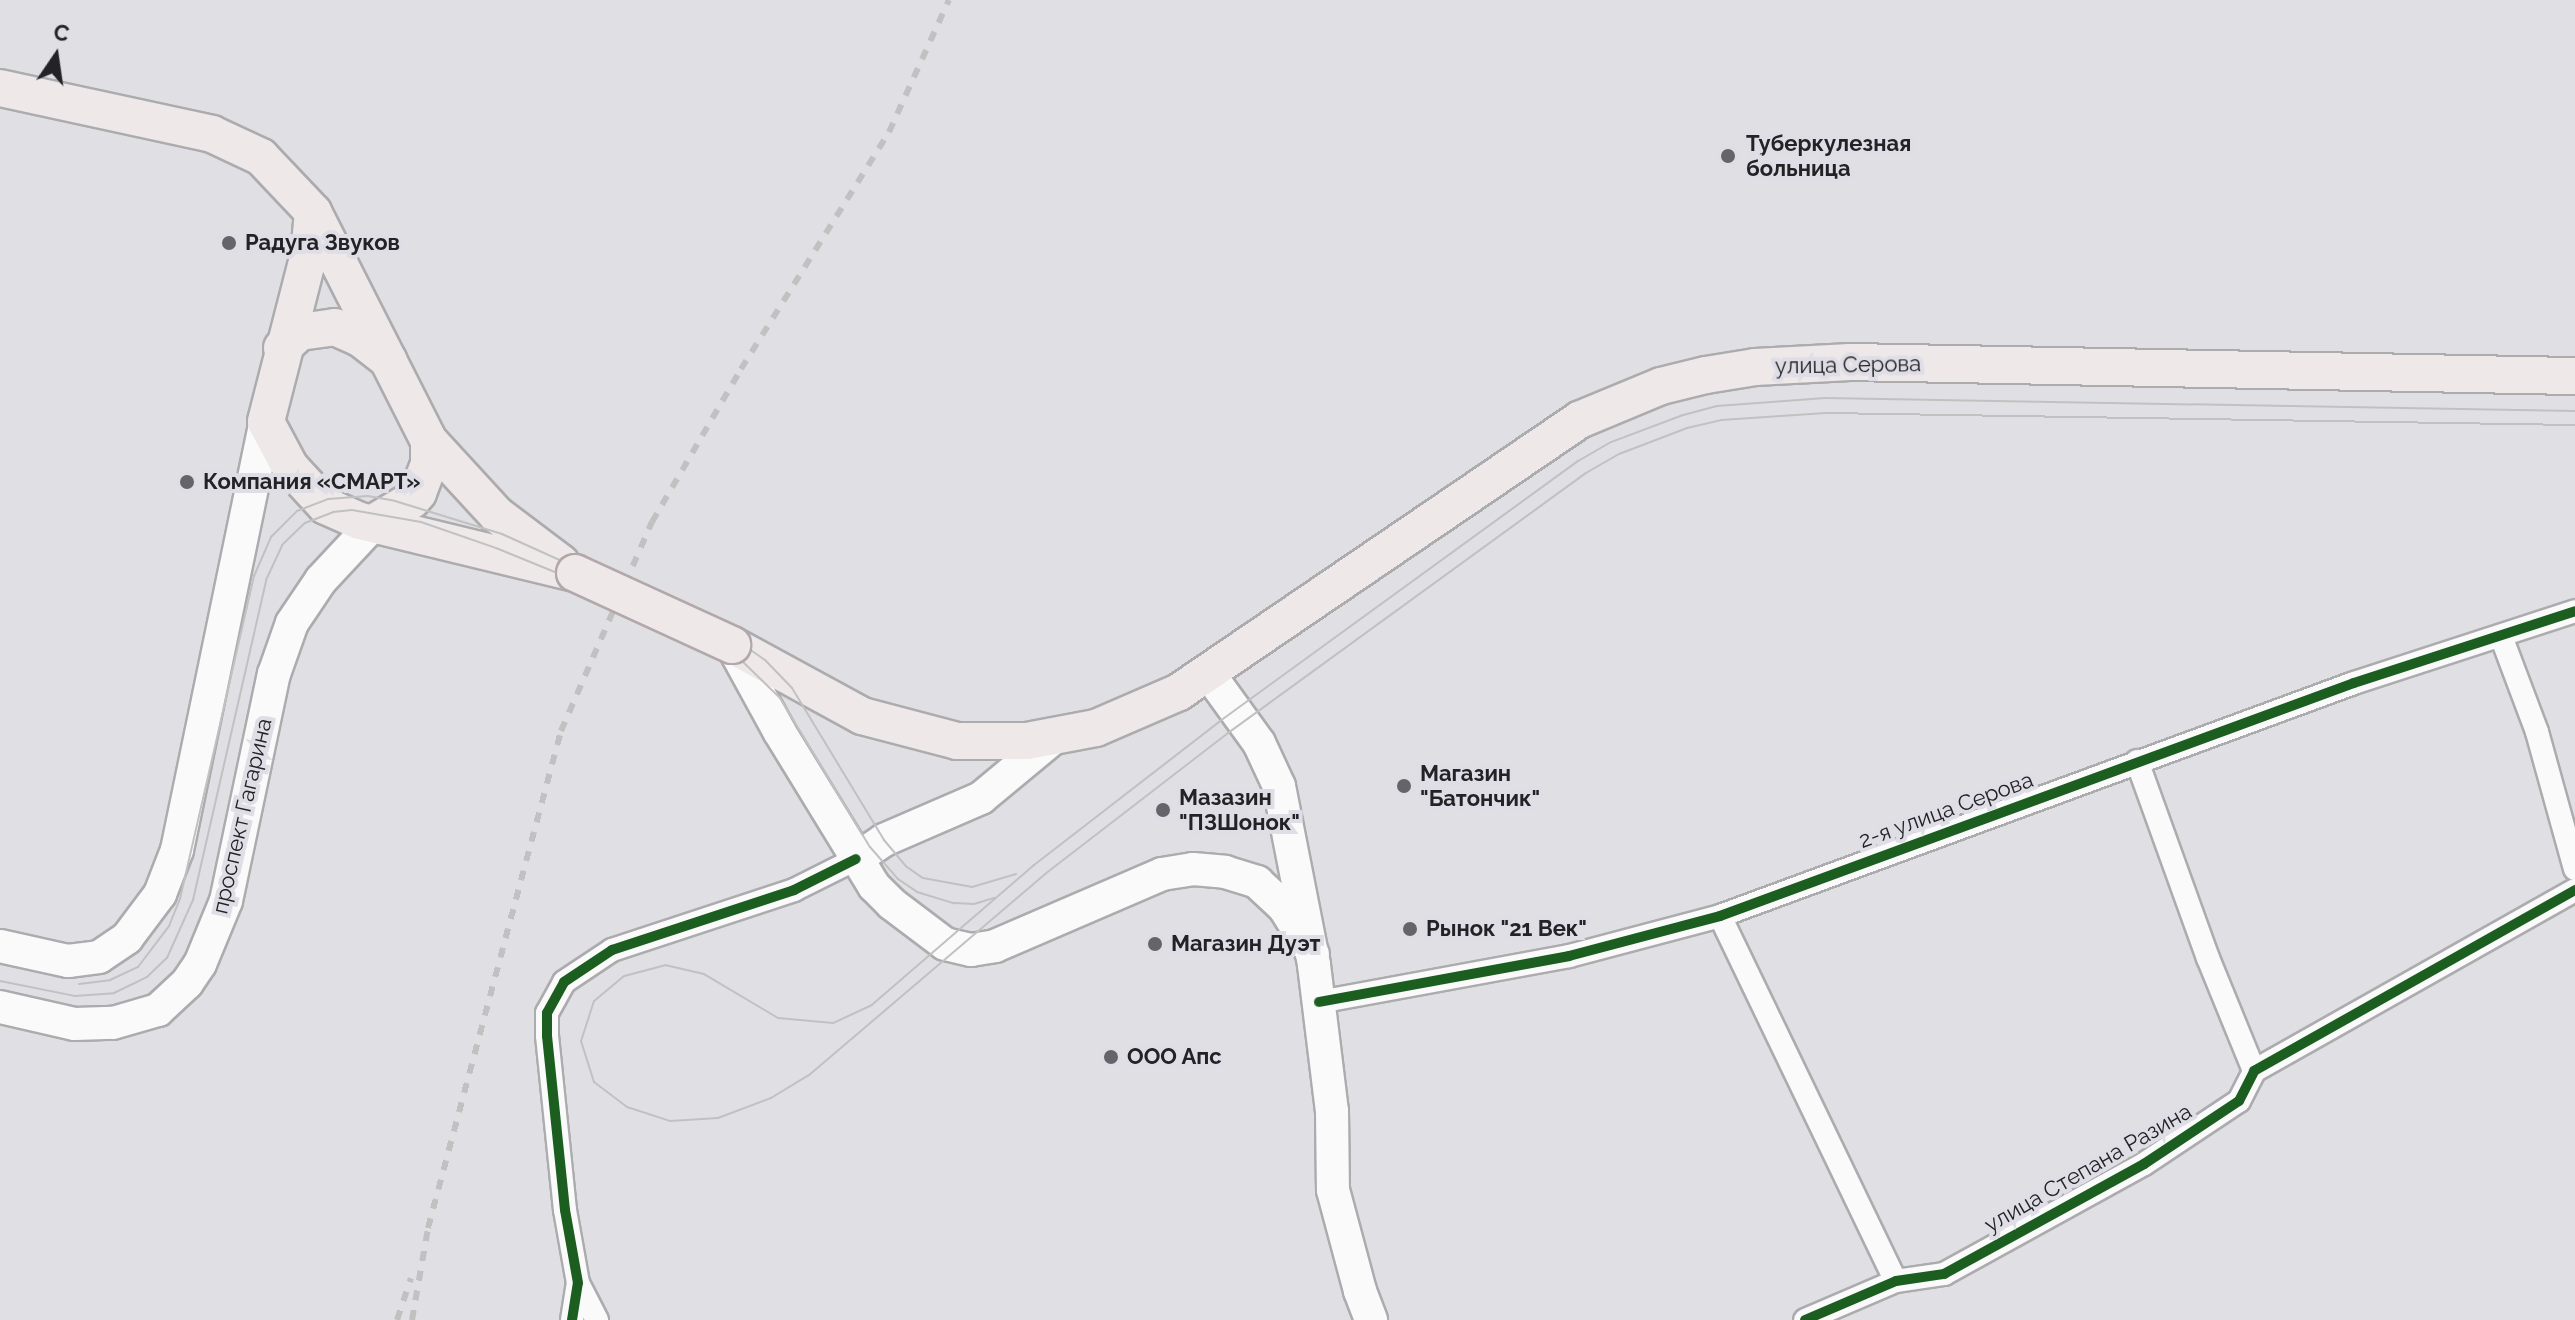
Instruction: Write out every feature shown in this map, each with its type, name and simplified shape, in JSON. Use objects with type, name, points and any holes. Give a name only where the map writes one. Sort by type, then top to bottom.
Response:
[{"type":"main road","points":[[0,88],[212,134],[261,157],[313,212],[429,441],[497,515],[575,573]]},
{"type":"main road","points":[[0,946],[68,961],[99,957],[127,938],[160,894],[177,850],[282,348],[309,254],[313,212]]},
{"type":"main road","points":[[282,348],[311,327],[335,327],[360,338],[388,360]]},
{"type":"main road","name":"улица Серова","points":[[575,573],[732,645],[839,707],[902,728],[957,741],[1007,743],[1096,728],[1125,718],[1209,674],[1579,420],[1661,386],[1706,375],[1755,367],[1850,362],[2575,376]]},
{"type":"main road","points":[[266,422],[290,467],[326,506],[360,521],[375,522],[575,573]]},
{"type":"main road","points":[[375,522],[418,493],[429,464],[429,441]]},
{"type":"main road","name":"проспект Гагарина","points":[[0,1007],[75,1024],[113,1023],[158,1010],[187,983],[200,964],[226,901],[274,674],[292,623],[321,580],[375,522]]},
{"type":"main road","points":[[732,645],[856,859],[892,904],[930,936],[952,947],[971,950],[995,946],[1162,874],[1193,869],[1225,872],[1257,882],[1284,907],[1313,954]]},
{"type":"main road","points":[[1209,674],[1259,743],[1279,786],[1313,954],[1332,1111],[1333,1190],[1371,1320]]},
{"type":"main road","points":[[856,859],[884,840],[981,798],[1058,734]]},
{"type":"street","name":"2-я улица Серова","points":[[1319,1002],[1569,956],[1720,916],[2354,683],[2575,611]]},
{"type":"street","points":[[2501,636],[2537,732],[2575,869]]},
{"type":"street","points":[[2137,761],[2208,958],[2254,1071]]},
{"type":"street","points":[[597,1320],[578,1283],[565,1210],[547,1036],[547,1013],[564,982],[612,950],[794,890],[856,859]]},
{"type":"street","name":"улица Степана Разина","points":[[1805,1320],[1896,1281],[1944,1274],[2144,1164],[2239,1101],[2254,1071],[2575,890]]},
{"type":"street","points":[[1720,916],[1896,1281]]},
{"type":"street","points":[[572,1320],[578,1283]]},
{"type":"tram line","points":[[2575,411],[1825,398],[1717,406],[1683,415],[1611,442],[1578,461],[1219,722],[1034,865],[872,1005],[833,1023],[778,1018],[704,974],[666,965],[624,976],[594,1001],[581,1041],[594,1082],[627,1107],[670,1121],[718,1118],[771,1098],[809,1075],[1045,874],[1228,733],[1586,473],[1619,454],[1687,428],[1721,420],[1826,413],[2575,425]]},
{"type":"tram line","points":[[79,984],[110,980],[138,967],[169,926],[180,899],[254,576],[271,537],[297,511],[328,499],[368,496],[395,501],[502,534],[735,639],[765,660],[792,688],[884,840],[907,867],[923,878],[972,887],[1016,874]]},
{"type":"tram line","points":[[0,981],[75,996],[114,993],[147,977],[167,958],[193,900],[266,580],[282,545],[305,523],[333,512],[352,510],[421,522],[496,548],[572,579],[738,657],[780,698],[870,847],[898,879],[917,892],[954,903],[974,904],[994,898]]},
{"type":"railway","points":[[412,1320],[428,1228],[561,731],[652,522],[741,369],[889,132],[949,0]]},
{"type":"railway","points":[[397,1320],[411,1278]]},
{"type":"cycle path","points":[[1319,1002],[1569,956],[1720,916],[2354,683],[2575,611]]},
{"type":"cycle path","points":[[572,1320],[578,1283],[565,1210],[547,1036],[547,1013],[564,982],[612,950],[794,890],[856,859]]},
{"type":"cycle path","points":[[1805,1320],[1896,1281],[1944,1274],[2144,1164],[2239,1101],[2254,1071],[2575,890]]},
{"type":"place","name":"Туберкулезная больница","points":[[1728,156]]},
{"type":"place","name":"Радуга Звуков","points":[[229,243]]},
{"type":"place","name":"Компания «СМАРТ»","points":[[187,482]]},
{"type":"place","name":"Магазин \"Батончик\"","points":[[1404,786]]},
{"type":"place","name":"Мазазин \"ПЗШонок\"","points":[[1163,810]]},
{"type":"place","name":"Рынок \"21 Век\"","points":[[1410,929]]},
{"type":"place","name":"Магазин Дуэт","points":[[1155,944]]},
{"type":"place","name":"ООО Апс","points":[[1111,1057]]}]
